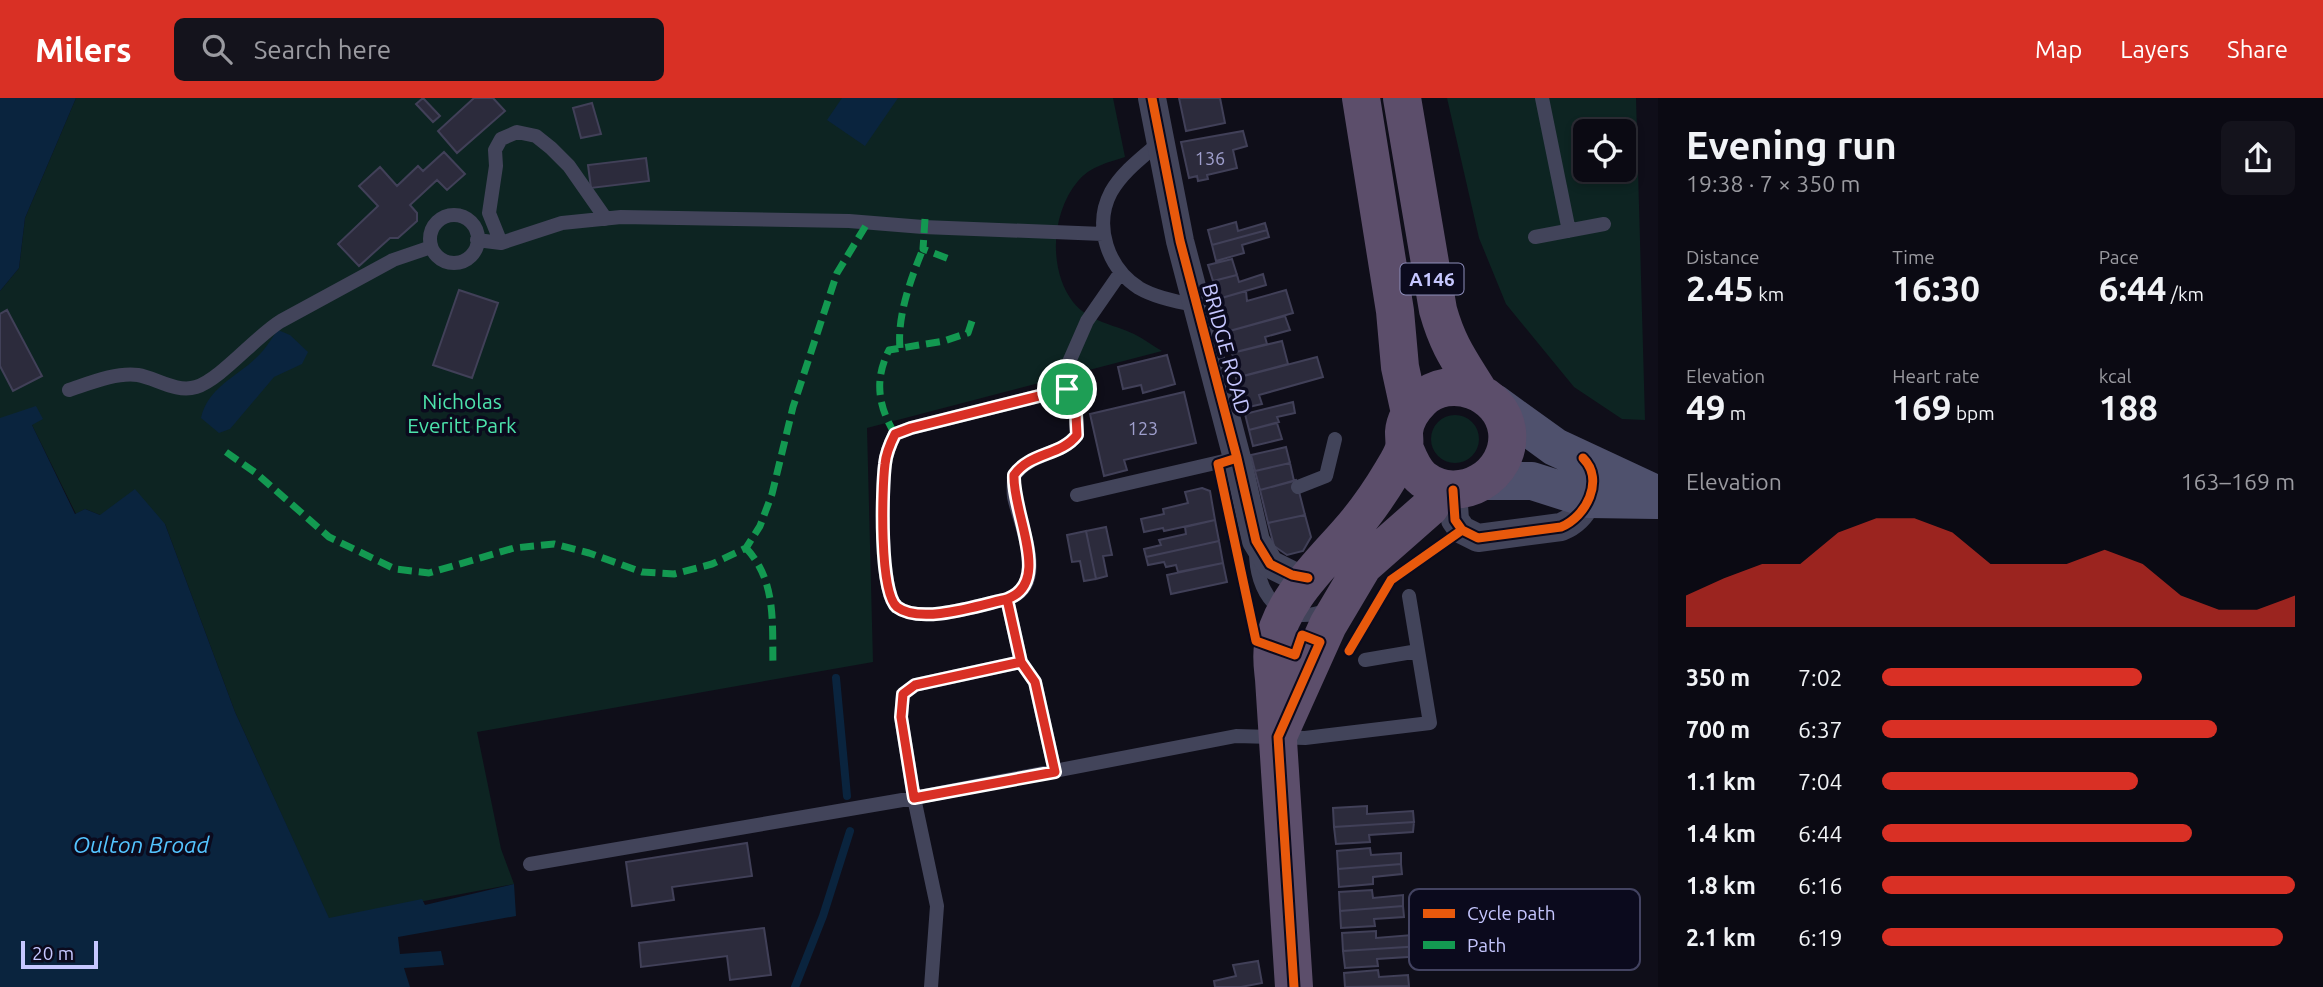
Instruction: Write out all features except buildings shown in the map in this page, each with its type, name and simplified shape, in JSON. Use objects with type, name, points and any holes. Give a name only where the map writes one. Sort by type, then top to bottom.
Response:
[{"type":"highway","name":"A146","points":[[1361,98],[1395,311],[1407,430]]},
{"type":"highway","name":"A146","points":[[1402,98],[1438,310],[1446,338],[1457,360],[1486,398]]},
{"type":"highway","points":[[1278,737],[1338,606],[1363,566],[1430,507],[1459,486],[1496,471],[1507,444],[1507,429],[1486,398],[1460,386],[1441,388],[1423,398],[1372,503],[1308,578],[1287,611],[1273,648],[1278,737],[1294,987]]},
{"type":"highway","points":[[1407,430],[1411,465],[1423,479],[1459,486]]},
{"type":"main road","points":[[1486,398],[1555,447],[1583,458],[1658,497]]},
{"type":"main road","points":[[1459,486],[1532,481],[1589,499],[1658,497]]},
{"type":"street","name":"BRIDGE ROAD","points":[[1152,98],[1171,204],[1196,305],[1237,458],[1254,498],[1256,541],[1270,564],[1292,575],[1308,578]]},
{"type":"street","points":[[1459,486],[1455,520],[1462,530],[1478,538],[1562,527],[1574,522],[1589,499],[1591,472],[1583,458]]},
{"type":"lane","points":[[1542,98],[1569,231]]},
{"type":"lane","points":[[500,243],[489,213],[496,166],[495,150],[501,139],[517,132],[536,136],[551,148],[569,166],[606,219]]},
{"type":"lane","points":[[1160,142],[1124,173],[1111,193],[1105,208],[1103,234],[1113,261],[1140,289],[1173,302],[1196,305]]},
{"type":"lane","points":[[454,214],[474,225],[477,240],[471,255],[458,262],[442,260],[431,247],[434,225],[439,219],[454,214]]},
{"type":"lane","points":[[477,240],[500,243],[562,223],[621,217],[849,221],[923,227],[1103,234]]},
{"type":"lane","points":[[1535,237],[1604,224]]},
{"type":"lane","points":[[69,390],[113,376],[137,375],[181,388],[196,387],[215,375],[265,331],[281,321],[394,260],[431,247]]},
{"type":"lane","points":[[1067,389],[895,434],[888,447],[882,499],[890,597],[898,607],[917,614],[936,614],[1020,595],[1028,584],[1030,569],[1013,494],[1014,475],[1030,459],[1069,445],[1077,435],[1076,414],[1067,389],[1062,377],[1087,321],[1121,272]]},
{"type":"lane","points":[[1298,487],[1326,476],[1335,439]]},
{"type":"lane","points":[[1077,495],[1237,458]]},
{"type":"lane","points":[[1256,541],[1256,567],[1263,591],[1277,606],[1287,611],[1313,615],[1338,606]]},
{"type":"lane","points":[[530,864],[914,798],[1236,736],[1305,738],[1430,723],[1409,596]]},
{"type":"lane","points":[[1007,599],[1021,662],[1035,682],[1055,772]]},
{"type":"lane","points":[[1365,660],[1418,651]]},
{"type":"lane","points":[[931,987],[937,906],[914,798],[901,717],[903,694],[915,685],[1021,662]]},
{"type":"green space","name":"Nicholas Everitt Park","points":[[76,98],[1113,98],[1125,157],[1088,172],[1069,194],[1062,209],[1056,241],[1059,274],[1065,289],[1079,309],[1102,322],[1134,334],[1162,351],[867,428],[873,662],[477,732],[501,849],[514,884],[329,919],[235,712],[165,524],[100,515],[85,509],[76,514],[32,425],[0,418],[0,291],[19,268],[25,218]]},
{"type":"green space","points":[[1447,98],[1636,98],[1645,420],[1622,419],[1574,387],[1506,304],[1479,238]]},
{"type":"green space","points":[[1455,415],[1472,422],[1479,439],[1472,456],[1455,463],[1438,456],[1431,439],[1438,422]]},
{"type":"water","points":[[0,98],[76,98],[25,218],[19,268],[0,291]]},
{"type":"water","points":[[842,98],[898,98],[865,146],[827,120]]},
{"type":"water","points":[[278,330],[290,335],[308,352],[302,364],[274,377],[230,429],[219,433],[201,418],[210,398],[260,354]]},
{"type":"water","name":"Oulton Broad","points":[[36,406],[43,419],[32,425],[75,514],[85,509],[100,515],[135,489],[165,524],[235,712],[329,918],[422,899],[425,905],[514,884],[516,916],[398,937],[400,954],[441,951],[444,965],[404,968],[410,987],[0,987],[0,418]]},
{"type":"waterway","points":[[836,678],[847,796]]},
{"type":"waterway","points":[[795,987],[823,916],[850,831]]},
{"type":"marked path","points":[[925,219],[923,249],[949,259]]},
{"type":"marked path","points":[[226,452],[256,473],[329,537],[395,569],[429,573],[514,548],[554,544],[642,572],[674,574],[712,564],[746,548],[760,526],[772,494],[793,407],[837,273],[868,222]]},
{"type":"marked path","points":[[900,348],[903,310],[923,249]]},
{"type":"marked path","points":[[895,434],[889,424],[880,393],[881,372],[889,350],[944,341],[968,333],[974,315]]},
{"type":"marked path","points":[[746,548],[763,574],[768,589],[773,667]]},
{"type":"cycle path","points":[[1152,98],[1180,241],[1256,541],[1270,564],[1292,575],[1308,578]]},
{"type":"cycle path","points":[[1237,458],[1218,464],[1256,641],[1295,655],[1302,635],[1320,642],[1278,737],[1294,987]]},
{"type":"cycle path","points":[[1453,490],[1455,520],[1462,530],[1478,538],[1561,527],[1578,515],[1590,497],[1592,477],[1583,458]]},
{"type":"cycle path","points":[[1349,651],[1391,580],[1462,530]]},
{"type":"route","points":[[1067,389],[911,428],[895,434],[888,447],[882,499],[890,597],[898,607],[917,614],[936,614],[1007,599],[1021,662],[1035,682],[1055,772],[914,798],[901,717],[903,694],[915,685],[1021,662],[1007,599],[1020,595],[1028,584],[1030,569],[1013,494],[1014,475],[1030,459],[1069,445],[1077,435],[1076,414],[1067,389]]}]
